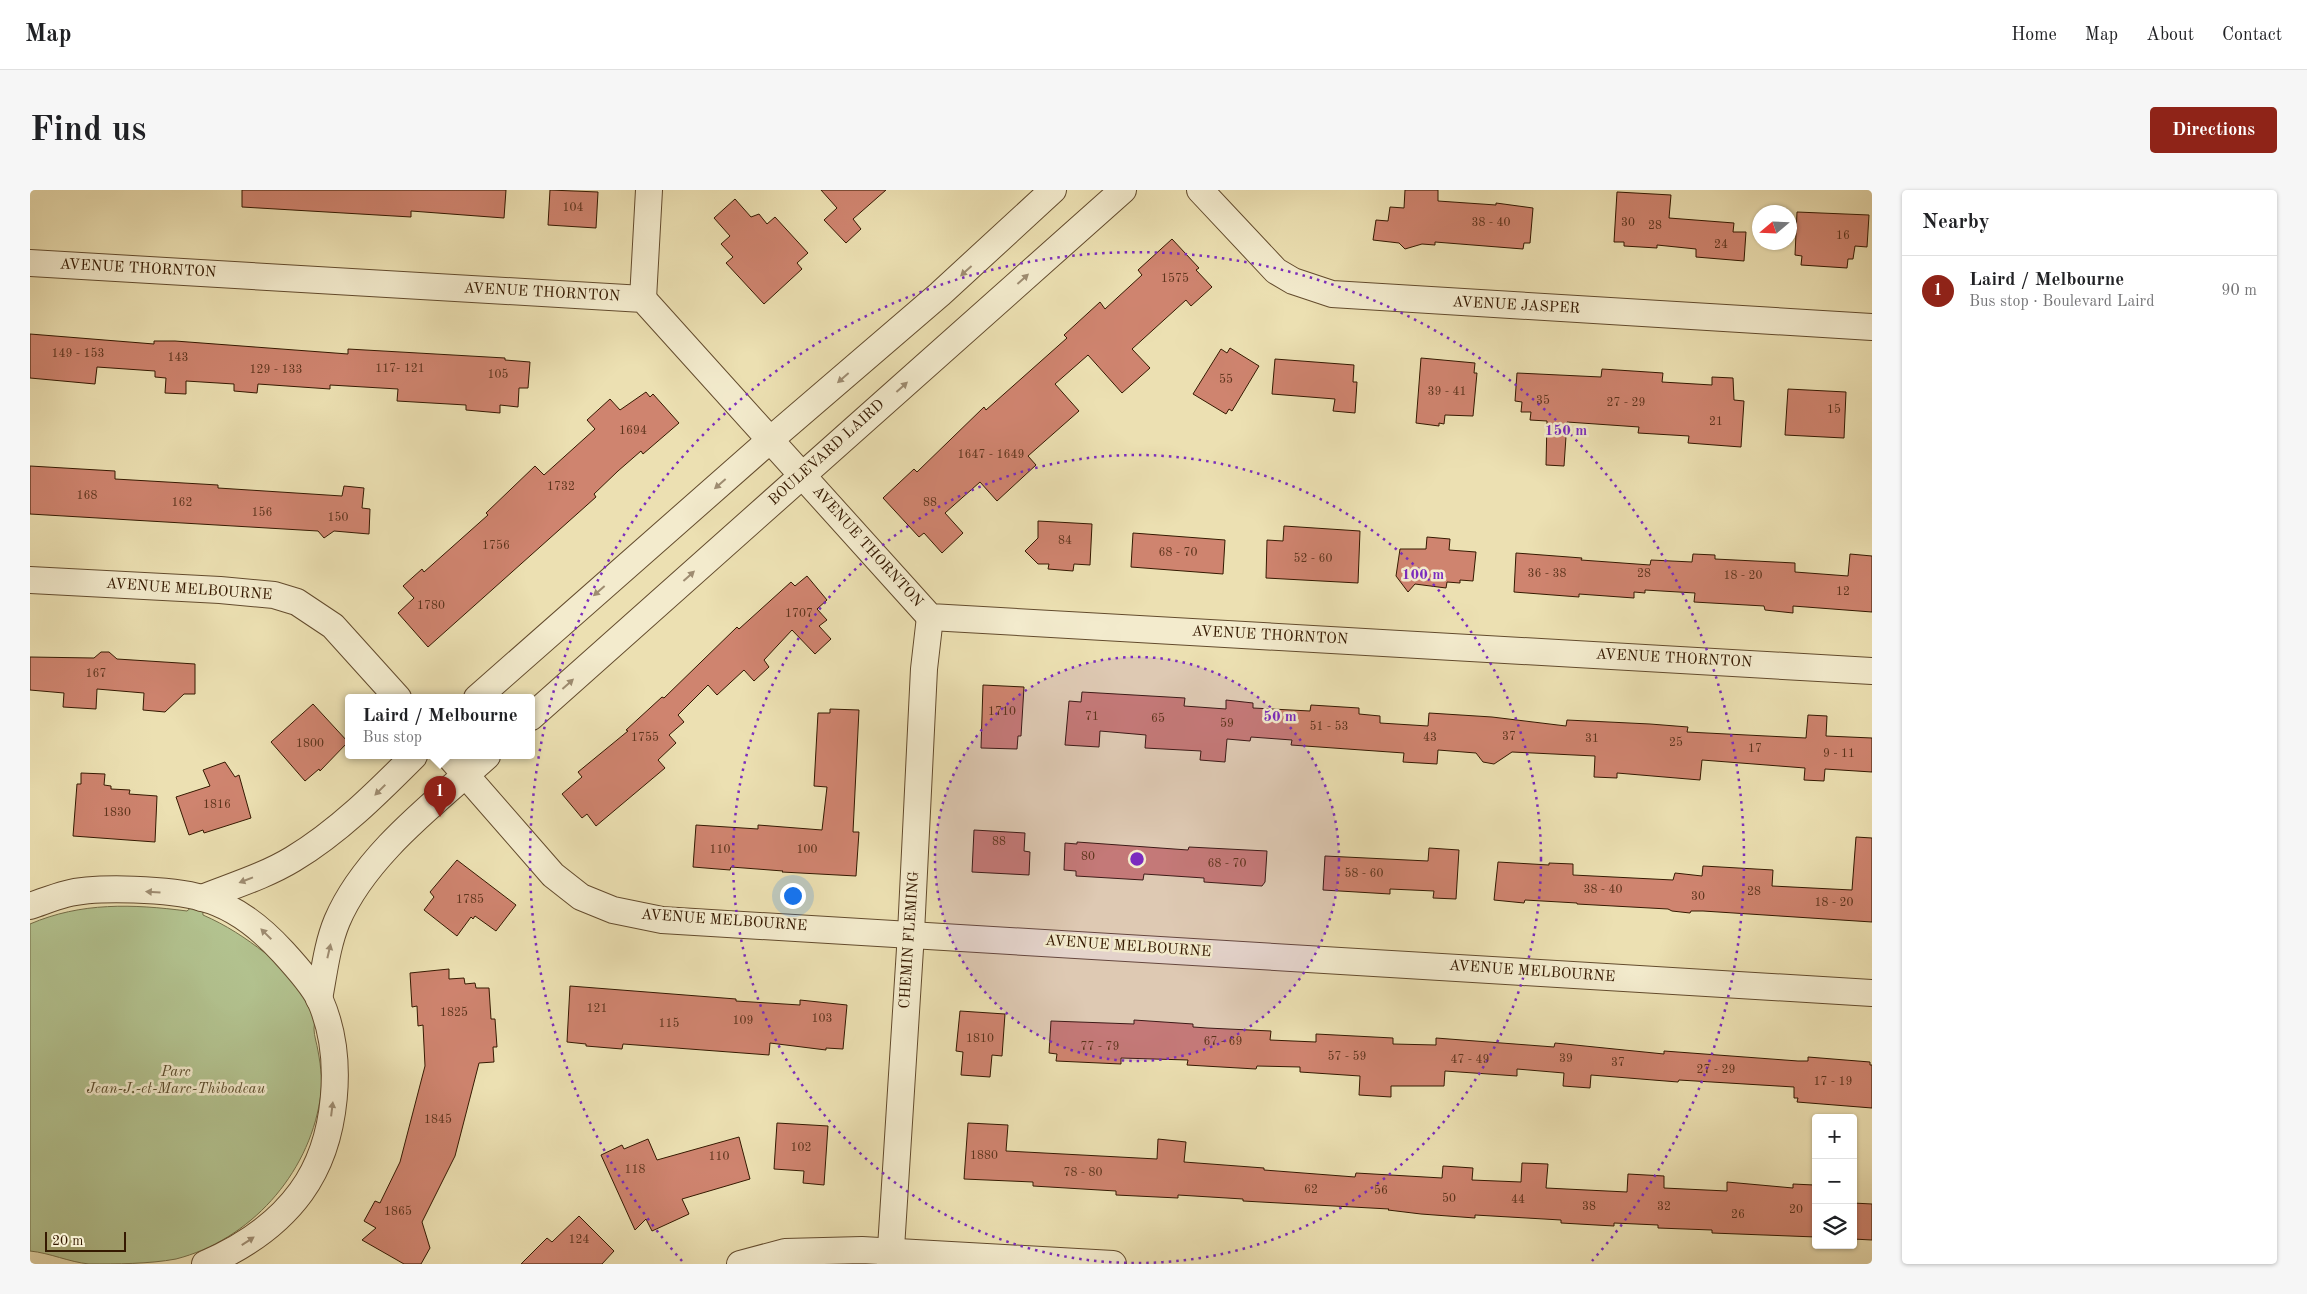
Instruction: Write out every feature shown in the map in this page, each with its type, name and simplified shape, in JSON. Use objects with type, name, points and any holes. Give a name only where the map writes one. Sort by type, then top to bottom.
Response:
[{"type":"street","points":[[643,299],[648,190]]},
{"type":"street","points":[[482,694],[770,440],[946,289],[1053,190]]},
{"type":"street","name":"BOULEVARD LAIRD","points":[[535,713],[1123,190]]},
{"type":"street","name":"AVENUE JASPER","points":[[1200,190],[1276,271],[1293,282],[1332,294],[1872,327]]},
{"type":"street","name":"AVENUE THORNTON","points":[[30,263],[643,299],[930,617],[1872,671]]},
{"type":"street","name":"AVENUE MELBOURNE","points":[[30,580],[220,590],[274,595],[297,602],[333,626],[394,694]]},
{"type":"street","name":"CHEMIN FLEMING","points":[[891,1258],[911,933],[924,670],[930,617]]},
{"type":"street","points":[[202,898],[292,860],[318,843],[369,800],[411,759]]},
{"type":"street","points":[[319,999],[337,922],[358,881],[457,766],[479,759]]},
{"type":"street","name":"AVENUE MELBOURNE","points":[[457,766],[553,876],[581,897],[613,910],[662,920],[911,933],[1872,994]]},
{"type":"street","points":[[30,906],[67,893],[111,890],[156,891],[202,898],[228,909],[262,930],[291,961],[319,999],[329,1030],[336,1071],[332,1114],[316,1166],[301,1192],[275,1221],[252,1240],[205,1264]]},
{"type":"street","points":[[740,1264],[785,1252],[891,1258],[1113,1264]]},
{"type":"green space","name":"Parc Jean-J.-et-Marc-Thibodeau","points":[[202,898],[203,915],[220,923],[250,942],[319,999],[314,1034],[321,1069],[321,1094],[313,1128],[303,1154],[289,1178],[251,1220],[228,1237],[203,1250],[166,1261],[111,1264],[82,1263],[30,1251],[30,924],[49,917],[88,908],[127,906],[187,911]]},
{"type":"building","points":[[242,190],[506,190],[504,218],[411,211],[411,217],[242,207]]},
{"type":"building","points":[[550,190],[598,192],[596,228],[548,225]]},
{"type":"building","points":[[821,190],[886,190],[853,219],[861,229],[846,243],[824,220],[837,208]]},
{"type":"building","points":[[1405,190],[1438,190],[1438,201],[1496,205],[1496,203],[1533,208],[1530,243],[1524,243],[1523,249],[1435,242],[1435,245],[1422,244],[1405,249],[1399,243],[1373,240],[1376,220],[1388,221],[1390,207],[1404,208]]},
{"type":"building","points":[[1617,192],[1671,195],[1669,218],[1734,223],[1733,232],[1746,232],[1744,261],[1696,257],[1696,249],[1657,245],[1657,248],[1624,246],[1624,242],[1614,242]]},
{"type":"building","points":[[735,199],[751,217],[759,214],[767,224],[775,217],[808,253],[797,263],[802,269],[764,304],[726,263],[733,257],[721,244],[730,236],[714,218]]},
{"type":"building","points":[[1797,212],[1869,215],[1867,247],[1855,246],[1853,259],[1848,259],[1847,268],[1801,265],[1802,256],[1795,255],[1795,250],[1797,250]]},
{"type":"building","points":[[1172,239],[1199,268],[1196,270],[1212,287],[1191,306],[1186,300],[1132,349],[1150,368],[1122,393],[1088,355],[1055,384],[1079,411],[1028,456],[1036,465],[997,501],[980,482],[945,513],[963,533],[942,553],[924,533],[919,537],[883,498],[914,469],[917,472],[984,407],[986,410],[1067,338],[1064,335],[1100,302],[1105,309],[1142,275],[1138,270]]},
{"type":"building","points":[[30,334],[154,344],[154,341],[175,341],[348,354],[348,349],[505,358],[505,360],[530,362],[528,388],[519,388],[518,407],[500,405],[500,413],[466,410],[466,405],[397,401],[398,389],[330,385],[330,389],[258,384],[257,393],[234,391],[234,384],[186,381],[186,394],[165,393],[166,378],[155,377],[155,371],[97,367],[95,384],[30,378]]},
{"type":"building","points":[[1230,348],[1259,366],[1232,411],[1229,409],[1226,414],[1193,394],[1221,349],[1227,353]]},
{"type":"building","points":[[1421,358],[1475,363],[1474,373],[1477,373],[1473,416],[1445,415],[1444,424],[1439,423],[1439,426],[1416,423]]},
{"type":"building","points":[[1275,359],[1354,365],[1353,382],[1357,382],[1355,413],[1333,411],[1335,399],[1272,394]]},
{"type":"building","points":[[1602,369],[1663,373],[1662,382],[1712,385],[1712,377],[1733,378],[1734,400],[1744,401],[1741,447],[1688,443],[1689,436],[1638,433],[1639,427],[1567,422],[1564,466],[1546,465],[1547,421],[1530,420],[1531,412],[1521,412],[1522,402],[1515,401],[1517,373],[1601,377]]},
{"type":"building","points":[[1788,389],[1846,392],[1844,438],[1785,435]]},
{"type":"building","points":[[646,392],[650,397],[653,394],[679,423],[643,454],[641,451],[618,471],[594,494],[596,497],[428,647],[398,613],[414,598],[403,586],[422,569],[424,572],[488,515],[486,513],[535,466],[544,475],[595,429],[587,420],[610,399],[620,410]]},
{"type":"building","points":[[30,466],[115,471],[115,479],[218,485],[218,488],[342,496],[344,486],[364,488],[362,508],[370,509],[369,534],[334,531],[324,538],[318,531],[30,514]]},
{"type":"building","points":[[1038,521],[1092,524],[1090,565],[1074,564],[1073,571],[1048,569],[1049,564],[1038,564],[1025,551],[1038,538]]},
{"type":"building","points":[[1284,526],[1360,531],[1358,583],[1266,578],[1267,540],[1283,541]]},
{"type":"building","points":[[1133,533],[1225,540],[1223,574],[1131,567]]},
{"type":"building","points":[[1427,537],[1450,539],[1449,550],[1476,552],[1473,581],[1447,582],[1446,588],[1415,584],[1408,592],[1396,576],[1400,549],[1426,549]]},
{"type":"building","points":[[1516,553],[1650,565],[1651,560],[1692,562],[1693,554],[1715,555],[1715,559],[1795,563],[1795,572],[1848,576],[1850,554],[1872,556],[1872,612],[1793,606],[1793,613],[1765,610],[1764,606],[1694,602],[1695,593],[1645,590],[1645,593],[1634,592],[1634,598],[1579,594],[1579,597],[1514,592]]},
{"type":"building","points":[[807,576],[827,600],[817,609],[827,620],[819,626],[831,639],[815,654],[792,630],[764,660],[769,667],[754,681],[744,670],[717,695],[708,685],[678,715],[684,722],[669,735],[676,743],[658,760],[665,768],[596,826],[587,814],[582,818],[562,794],[582,777],[578,772],[628,731],[626,730],[662,697],[664,698],[737,627],[739,629],[791,582],[795,586]]},
{"type":"building","points":[[101,652],[109,652],[117,659],[195,664],[195,694],[184,694],[165,712],[143,710],[144,693],[97,689],[96,709],[63,707],[64,693],[30,690],[30,657],[94,658]]},
{"type":"building","points":[[983,685],[1024,687],[1021,736],[1018,736],[1017,749],[981,748]]},
{"type":"building","points":[[1082,692],[1185,698],[1184,706],[1226,709],[1226,700],[1253,703],[1253,708],[1310,711],[1311,705],[1359,708],[1359,714],[1380,716],[1380,723],[1428,726],[1429,713],[1492,717],[1566,726],[1567,720],[1650,724],[1688,727],[1687,732],[1806,738],[1808,715],[1827,716],[1826,736],[1872,738],[1872,772],[1825,769],[1824,781],[1804,780],[1805,768],[1702,760],[1700,780],[1617,773],[1617,778],[1594,777],[1595,756],[1512,752],[1494,764],[1483,762],[1476,753],[1438,750],[1437,764],[1403,762],[1404,753],[1291,745],[1292,740],[1251,737],[1250,741],[1227,739],[1225,762],[1200,760],[1201,751],[1145,748],[1146,735],[1100,731],[1099,747],[1065,745],[1069,701],[1081,702]]},
{"type":"building","points":[[313,704],[345,739],[345,745],[320,771],[319,769],[305,781],[271,742]]},
{"type":"building","points":[[830,709],[859,710],[853,832],[859,832],[856,876],[731,867],[730,870],[693,867],[696,825],[758,829],[758,825],[822,830],[827,787],[814,786],[818,713],[830,713]]},
{"type":"building","points":[[225,762],[235,777],[239,775],[251,818],[204,833],[203,830],[189,835],[176,797],[210,786],[203,770]]},
{"type":"building","points":[[81,773],[105,774],[104,785],[111,786],[111,789],[130,790],[129,794],[157,796],[155,842],[73,836],[77,784],[81,784]]},
{"type":"building","points":[[974,830],[1025,833],[1024,851],[1030,852],[1029,875],[972,872]]},
{"type":"building","points":[[1856,837],[1872,838],[1872,922],[1703,911],[1691,911],[1690,913],[1668,909],[1577,903],[1525,900],[1524,903],[1494,900],[1498,862],[1549,865],[1549,863],[1573,864],[1573,875],[1673,880],[1675,873],[1702,876],[1703,866],[1773,870],[1772,886],[1852,890]]},
{"type":"building","points":[[1077,842],[1188,850],[1189,847],[1267,851],[1265,882],[1262,886],[1204,882],[1204,878],[1144,874],[1143,880],[1076,876],[1076,871],[1064,870],[1065,843],[1077,844]]},
{"type":"building","points":[[1429,848],[1459,850],[1456,899],[1433,898],[1434,891],[1390,889],[1390,894],[1323,890],[1325,856],[1428,861]]},
{"type":"building","points":[[457,860],[516,905],[496,931],[475,916],[473,919],[471,917],[457,936],[424,910],[434,897],[430,892]]},
{"type":"building","points":[[449,969],[449,979],[464,978],[465,984],[475,983],[476,988],[489,988],[491,1019],[495,1019],[497,1047],[493,1047],[494,1062],[479,1063],[455,1156],[422,1222],[430,1248],[421,1264],[404,1264],[362,1240],[376,1228],[364,1221],[375,1201],[380,1203],[400,1162],[425,1066],[423,1025],[418,1026],[417,1006],[412,1007],[410,973]]},
{"type":"building","points":[[570,986],[736,999],[736,1001],[800,1005],[800,1000],[847,1005],[843,1049],[826,1048],[826,1050],[770,1043],[769,1055],[623,1044],[622,1049],[586,1046],[586,1044],[567,1042]]},
{"type":"building","points":[[960,1011],[1005,1014],[1002,1056],[992,1055],[990,1077],[961,1075],[963,1052],[956,1051]]},
{"type":"building","points":[[1134,1020],[1193,1024],[1193,1027],[1271,1031],[1270,1040],[1316,1042],[1316,1034],[1393,1038],[1393,1044],[1436,1045],[1436,1038],[1554,1047],[1555,1043],[1664,1054],[1664,1051],[1798,1061],[1808,1061],[1808,1057],[1870,1062],[1870,1065],[1872,1065],[1872,1108],[1797,1102],[1798,1098],[1794,1098],[1794,1087],[1679,1080],[1678,1082],[1591,1075],[1590,1088],[1563,1086],[1564,1073],[1517,1069],[1517,1076],[1445,1071],[1444,1086],[1391,1086],[1391,1097],[1359,1095],[1360,1076],[1300,1072],[1300,1067],[1257,1066],[1256,1069],[1187,1065],[1188,1060],[1121,1058],[1121,1064],[1056,1061],[1057,1054],[1049,1053],[1051,1021],[1134,1024]]},
{"type":"building","points":[[777,1123],[828,1126],[824,1185],[803,1183],[804,1171],[774,1169]]},
{"type":"building","points":[[968,1123],[1008,1125],[1006,1151],[1157,1159],[1158,1139],[1186,1142],[1184,1162],[1355,1177],[1356,1173],[1442,1178],[1443,1166],[1473,1168],[1472,1180],[1521,1182],[1522,1163],[1548,1164],[1546,1188],[1627,1192],[1628,1174],[1664,1176],[1664,1188],[1727,1191],[1727,1182],[1793,1188],[1793,1184],[1812,1185],[1812,1237],[1712,1233],[1712,1230],[1658,1228],[1658,1225],[1614,1223],[1614,1226],[1561,1223],[1561,1220],[1475,1215],[1475,1218],[1421,1214],[1389,1209],[1243,1201],[1243,1199],[1178,1195],[1178,1198],[1116,1195],[1116,1191],[1033,1186],[1033,1182],[964,1179]]},
{"type":"building","points":[[739,1137],[750,1179],[682,1199],[689,1214],[652,1231],[646,1219],[635,1230],[601,1155],[622,1145],[624,1149],[648,1139],[657,1160]]},
{"type":"building","points":[[1857,1203],[1872,1204],[1872,1240],[1857,1239]]},
{"type":"building","points":[[579,1216],[614,1251],[602,1264],[521,1264],[547,1238],[552,1242]]},
{"type":"place","name":"Laird / Melbourne","points":[[440,817]]}]
